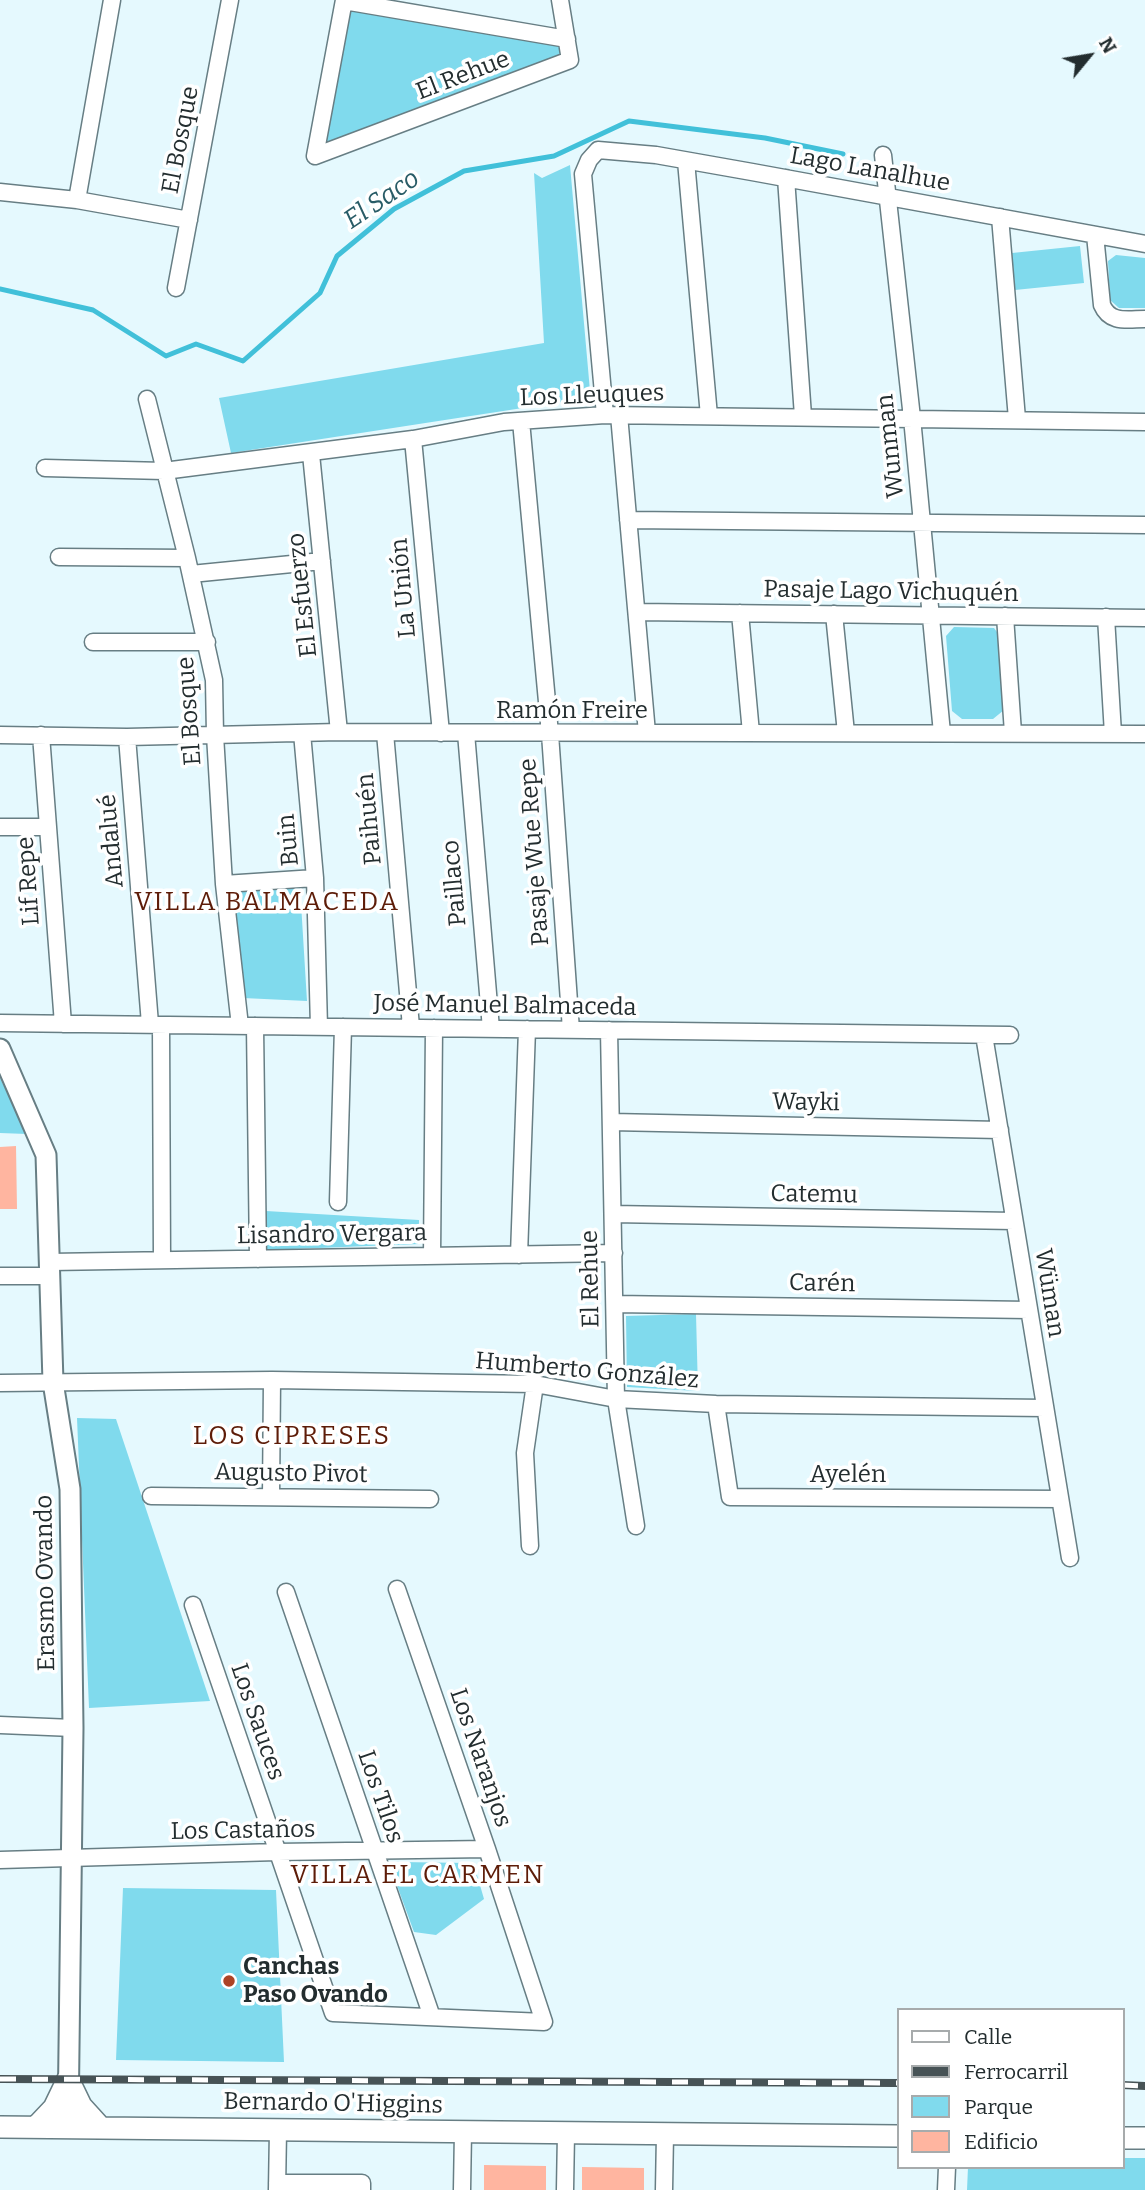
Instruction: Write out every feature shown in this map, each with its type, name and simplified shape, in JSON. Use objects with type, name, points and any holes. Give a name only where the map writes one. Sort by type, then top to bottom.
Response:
[{"type":"main road","points":[[36,2127],[54,2108],[68,2078]]},
{"type":"main road","points":[[68,2078],[81,2106],[101,2128]]},
{"type":"main road","name":"Bernardo O'Higgins","points":[[0,2127],[897,2136]]},
{"type":"main road","points":[[1124,2138],[1145,2138]]},
{"type":"street","points":[[77,200],[112,0]]},
{"type":"street","name":"El Bosque","points":[[176,288],[230,0]]},
{"type":"street","points":[[344,0],[567,39],[560,0]]},
{"type":"street","name":"El Rehue","points":[[344,0],[315,156],[570,60],[567,39]]},
{"type":"street","name":"Lago Lanalhue","points":[[612,415],[583,185],[583,174],[589,160],[601,150],[686,161],[888,195],[1145,244]]},
{"type":"street","name":"Wunman","points":[[883,155],[912,418],[942,733]]},
{"type":"street","points":[[686,161],[709,416]]},
{"type":"street","points":[[786,178],[803,416]]},
{"type":"street","points":[[0,192],[77,200],[189,220]]},
{"type":"street","points":[[1000,217],[1017,419]]},
{"type":"street","points":[[1096,235],[1102,305],[1105,312],[1111,318],[1119,320],[1145,319]]},
{"type":"street","name":"El Bosque","points":[[147,399],[191,574],[214,680],[224,884],[248,1026],[258,1259]]},
{"type":"street","points":[[612,415],[628,520],[647,733]]},
{"type":"street","name":"Los Lleuques","points":[[45,468],[164,471],[311,454],[521,421],[612,415],[1145,422]]},
{"type":"street","name":"Pasaje Wue Repe","points":[[521,421],[550,734],[571,1030]]},
{"type":"street","name":"La Unión","points":[[413,439],[441,733]]},
{"type":"street","name":"El Esfuerzo","points":[[311,454],[339,732]]},
{"type":"street","points":[[628,520],[1145,526]]},
{"type":"street","points":[[59,557],[187,558]]},
{"type":"street","points":[[191,574],[322,561]]},
{"type":"street","name":"Pasaje Lago Vichuquén","points":[[638,612],[1145,618]]},
{"type":"street","points":[[740,613],[751,733]]},
{"type":"street","points":[[835,614],[846,733]]},
{"type":"street","points":[[1005,616],[1013,733]]},
{"type":"street","points":[[1106,617],[1113,734]]},
{"type":"street","points":[[93,642],[207,642]]},
{"type":"street","name":"Ramón Freire","points":[[0,735],[127,737],[339,732],[1145,734]]},
{"type":"street","name":"Buin","points":[[302,733],[315,878],[319,1027]]},
{"type":"street","name":"Paihuén","points":[[385,733],[411,1027]]},
{"type":"street","name":"Paillaco","points":[[466,733],[491,1029]]},
{"type":"street","name":"Lif Repe","points":[[41,736],[63,1024]]},
{"type":"street","name":"Andalué","points":[[127,737],[155,1024],[162,1260]]},
{"type":"street","points":[[0,827],[48,827]]},
{"type":"street","points":[[224,884],[315,878]]},
{"type":"street","name":"José Manuel Balmaceda","points":[[0,1023],[1010,1035]]},
{"type":"street","points":[[338,1202],[343,1027]]},
{"type":"street","points":[[432,1256],[434,1028]]},
{"type":"street","points":[[519,1255],[527,1029]]},
{"type":"street","name":"El Rehue","points":[[609,1030],[616,1399],[636,1526]]},
{"type":"street","name":"Wüman","points":[[984,1035],[1070,1558]]},
{"type":"street","name":"Erasmo Ovando","points":[[0,1049],[46,1155],[53,1382],[70,1489],[73,1727],[68,2127]]},
{"type":"street","name":"Wayki","points":[[611,1122],[1000,1130]]},
{"type":"street","name":"Catemu","points":[[613,1214],[1014,1221]]},
{"type":"street","name":"Lisandro Vergara","points":[[0,1276],[162,1260],[614,1253]]},
{"type":"street","name":"Carén","points":[[615,1304],[1029,1310]]},
{"type":"street","points":[[271,1497],[272,1380]]},
{"type":"street","name":"Humberto González","points":[[0,1383],[272,1380],[535,1384],[616,1399],[716,1404],[1045,1408]]},
{"type":"street","points":[[530,1546],[525,1453],[535,1384]]},
{"type":"street","name":"Ayelén","points":[[716,1404],[730,1497],[1060,1499]]},
{"type":"street","name":"Augusto Pivot","points":[[151,1496],[430,1499]]},
{"type":"street","name":"Los Naranjos","points":[[397,1589],[544,2022],[432,2017]]},
{"type":"street","name":"Los Tilos","points":[[286,1592],[432,2017]]},
{"type":"street","name":"Los Sauces","points":[[193,1605],[333,2013],[432,2017]]},
{"type":"street","points":[[0,1725],[73,1727]]},
{"type":"street","name":"Los Castaños","points":[[0,1860],[487,1849]]},
{"type":"street","points":[[278,2130],[277,2187],[362,2183],[362,2190]]},
{"type":"street","points":[[462,2190],[463,2131]]},
{"type":"street","points":[[565,2190],[566,2133]]},
{"type":"street","points":[[664,2190],[665,2134]]},
{"type":"street","points":[[946,2190],[947,2169]]},
{"type":"green space","points":[[346,4],[562,42],[564,58],[319,152]]},
{"type":"green space","points":[[570,165],[590,391],[581,399],[231,453],[219,398],[544,343],[534,173],[542,178]]},
{"type":"green space","points":[[1080,246],[1084,283],[1015,290],[1012,253]]},
{"type":"green space","points":[[1116,255],[1145,258],[1145,308],[1119,308],[1110,300],[1108,261]]},
{"type":"green space","points":[[954,627],[994,628],[1000,636],[1004,710],[993,719],[962,719],[952,711],[946,636]]},
{"type":"green space","points":[[300,887],[307,1001],[243,998],[232,893]]},
{"type":"green space","points":[[0,1078],[27,1134],[0,1133]]},
{"type":"green space","points":[[266,1211],[419,1220],[419,1244],[267,1250]]},
{"type":"green space","points":[[696,1314],[698,1391],[627,1387],[626,1316]]},
{"type":"green space","points":[[77,1418],[116,1419],[210,1701],[89,1708]]},
{"type":"green space","points":[[400,1862],[469,1863],[475,1868],[484,1899],[436,1935],[414,1932],[391,1869]]},
{"type":"green space","points":[[123,1888],[276,1890],[284,2062],[116,2060]]},
{"type":"green space","points":[[1124,2158],[1145,2158],[1145,2190],[967,2190],[968,2169],[1124,2169]]},
{"type":"building","points":[[16,1146],[17,1209],[0,1209],[0,1147]]},
{"type":"building","points":[[484,2165],[546,2166],[546,2190],[484,2190]]},
{"type":"building","points":[[582,2167],[644,2168],[644,2190],[582,2190]]},
{"type":"waterway","name":"El Saco","points":[[0,289],[93,310],[166,356],[196,344],[243,361],[320,293],[337,256],[394,209],[464,171],[554,156],[629,121],[765,138],[843,154]]},
{"type":"railway","points":[[0,2079],[897,2083]]},
{"type":"railway","points":[[1124,2085],[1145,2086]]},
{"type":"place","name":"Canchas Paso Ovando","points":[[229,1981]]},
{"type":"district","name":"VILLA BALMACEDA","points":[[267,903]]},
{"type":"district","name":"LOS CIPRESES","points":[[292,1437]]},
{"type":"district","name":"VILLA EL CARMEN","points":[[418,1876]]}]
